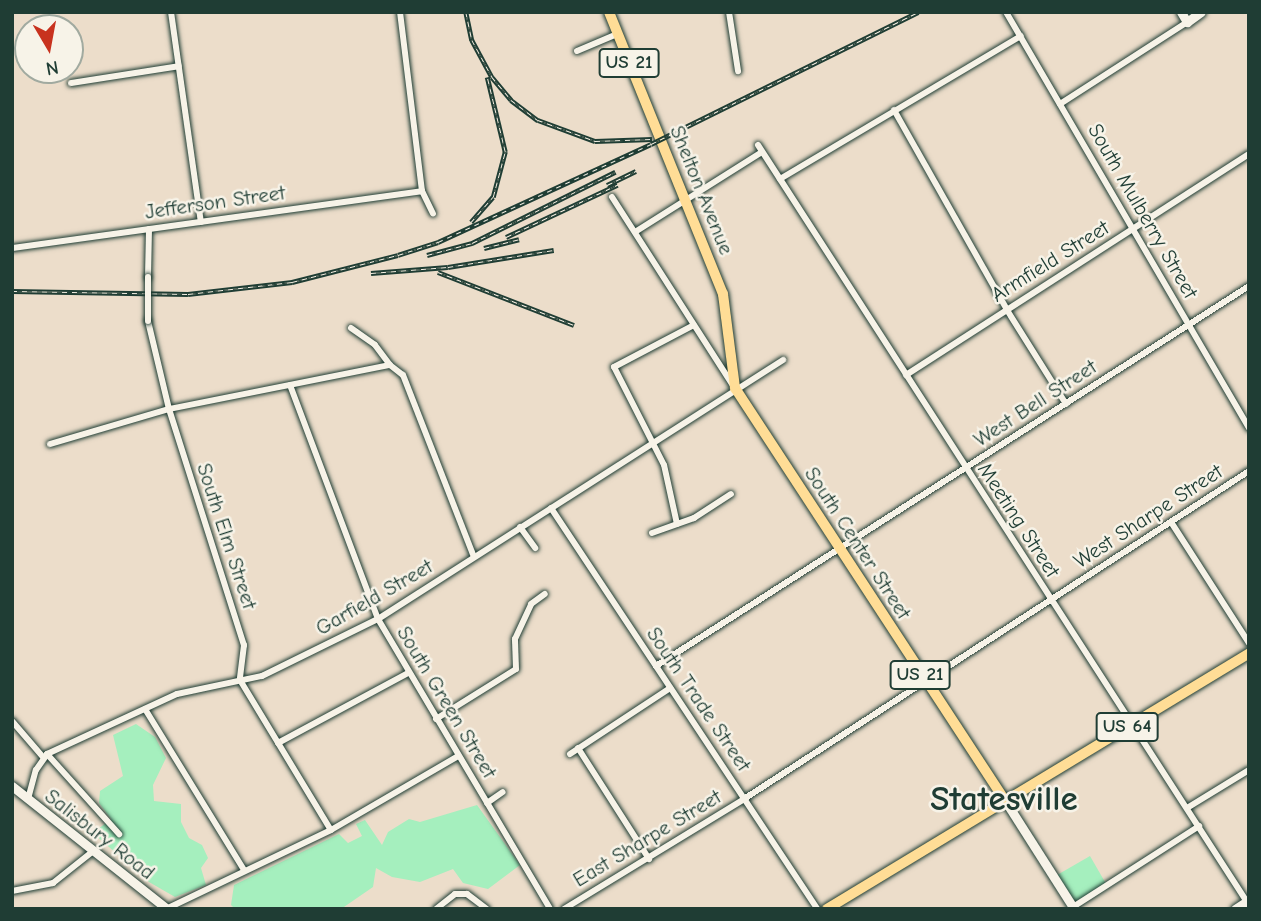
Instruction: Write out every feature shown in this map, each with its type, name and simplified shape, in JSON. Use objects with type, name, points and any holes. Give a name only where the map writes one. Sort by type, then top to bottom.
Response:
[{"type":"main road","name":"Shelton Avenue","points":[[608,12],[723,295],[735,388]]},
{"type":"main road","name":"South Center Street","points":[[735,388],[1004,799]]},
{"type":"main road","name":"US 64","points":[[1004,799],[1249,653]]},
{"type":"main road","points":[[827,909],[1004,799]]},
{"type":"street","points":[[171,12],[201,222]]},
{"type":"street","points":[[401,12],[422,191],[433,215]]},
{"type":"street","points":[[729,12],[738,71]]},
{"type":"street","name":"South Mulberry Street","points":[[1006,12],[1249,428]]},
{"type":"street","points":[[1181,12],[1187,22]]},
{"type":"street","points":[[1060,104],[1201,12]]},
{"type":"street","points":[[577,51],[617,34]]},
{"type":"street","points":[[780,179],[1021,36]]},
{"type":"street","points":[[84,81],[179,66]]},
{"type":"street","points":[[894,110],[1007,310],[1066,404]]},
{"type":"street","name":"Meeting Street","points":[[758,145],[1248,902]]},
{"type":"street","points":[[635,232],[762,152]]},
{"type":"street","name":"Armfield Street","points":[[906,375],[1249,154]]},
{"type":"street","name":"Jefferson Street","points":[[12,248],[422,191]]},
{"type":"street","name":"South Center Street","points":[[612,197],[735,388]]},
{"type":"street","name":"South Elm Street","points":[[149,229],[148,321],[169,409],[244,645],[240,680]]},
{"type":"street","name":"West Bell Street","points":[[656,666],[1249,286]]},
{"type":"street","points":[[677,524],[664,465],[614,367],[694,325]]},
{"type":"street","points":[[351,328],[375,345],[390,365],[404,375],[474,557]]},
{"type":"street","name":"Garfield Street","points":[[45,755],[187,690],[262,676],[378,619],[735,388],[783,360]]},
{"type":"street","points":[[50,444],[169,409],[390,365]]},
{"type":"street","name":"South Green Street","points":[[290,385],[378,619],[550,909]]},
{"type":"street","name":"West Sharpe Street","points":[[925,682],[1249,471]]},
{"type":"street","points":[[652,533],[677,524],[731,495]]},
{"type":"street","name":"South Trade Street","points":[[551,508],[817,909]]},
{"type":"street","points":[[1171,522],[1249,643]]},
{"type":"street","points":[[520,527],[534,548]]},
{"type":"street","points":[[436,719],[516,669],[515,639],[531,604],[545,594]]},
{"type":"street","points":[[278,743],[408,673]]},
{"type":"street","points":[[240,680],[331,830]]},
{"type":"street","name":"East Sharpe Street","points":[[564,909],[649,859],[925,682]]},
{"type":"street","points":[[569,754],[670,688]]},
{"type":"street","points":[[145,709],[244,870]]},
{"type":"street","points":[[12,720],[119,834]]},
{"type":"street","points":[[578,748],[649,859]]},
{"type":"street","points":[[28,799],[45,755]]},
{"type":"street","points":[[166,909],[331,830],[458,755]]},
{"type":"street","points":[[1186,807],[1249,771]]},
{"type":"street","name":"Salisbury Road","points":[[12,786],[166,909]]},
{"type":"street","points":[[487,803],[503,792]]},
{"type":"street","name":"South Center Street","points":[[1004,799],[1073,908]]},
{"type":"street","points":[[1073,908],[1199,826]]},
{"type":"street","points":[[12,891],[53,883],[92,852]]},
{"type":"street","points":[[436,909],[455,894],[467,894],[487,909]]},
{"type":"street","points":[[1235,909],[1248,902]]},
{"type":"green space","points":[[136,724],[155,737],[166,758],[153,785],[154,801],[181,804],[181,822],[189,838],[202,845],[208,858],[201,868],[206,885],[175,897],[149,882],[93,833],[111,819],[99,803],[100,791],[123,776],[113,735]]},
{"type":"green space","points":[[477,805],[520,865],[488,889],[463,883],[453,869],[420,882],[392,877],[376,868],[373,887],[341,909],[235,909],[231,905],[234,885],[339,834],[348,843],[362,836],[356,824],[365,820],[382,845],[388,832],[409,819],[420,822]]},
{"type":"green space","points":[[1090,856],[1107,885],[1070,907],[1053,878]]},
{"type":"railway","points":[[466,12],[472,40],[492,77],[511,100],[538,120],[595,141],[652,139]]},
{"type":"railway","points":[[12,291],[188,294],[292,282],[398,255],[438,242],[651,144],[918,12]]},
{"type":"railway","points":[[471,222],[493,197],[505,152],[487,77]]},
{"type":"railway","points":[[607,185],[636,171]]},
{"type":"railway","points":[[427,255],[472,243],[615,172]]},
{"type":"railway","points":[[506,237],[617,185]]},
{"type":"railway","points":[[484,248],[519,239]]},
{"type":"railway","points":[[371,273],[448,267],[554,250]]},
{"type":"railway","points":[[438,272],[574,325]]},
{"type":"district","name":"Statesville","points":[[1004,799]]}]
